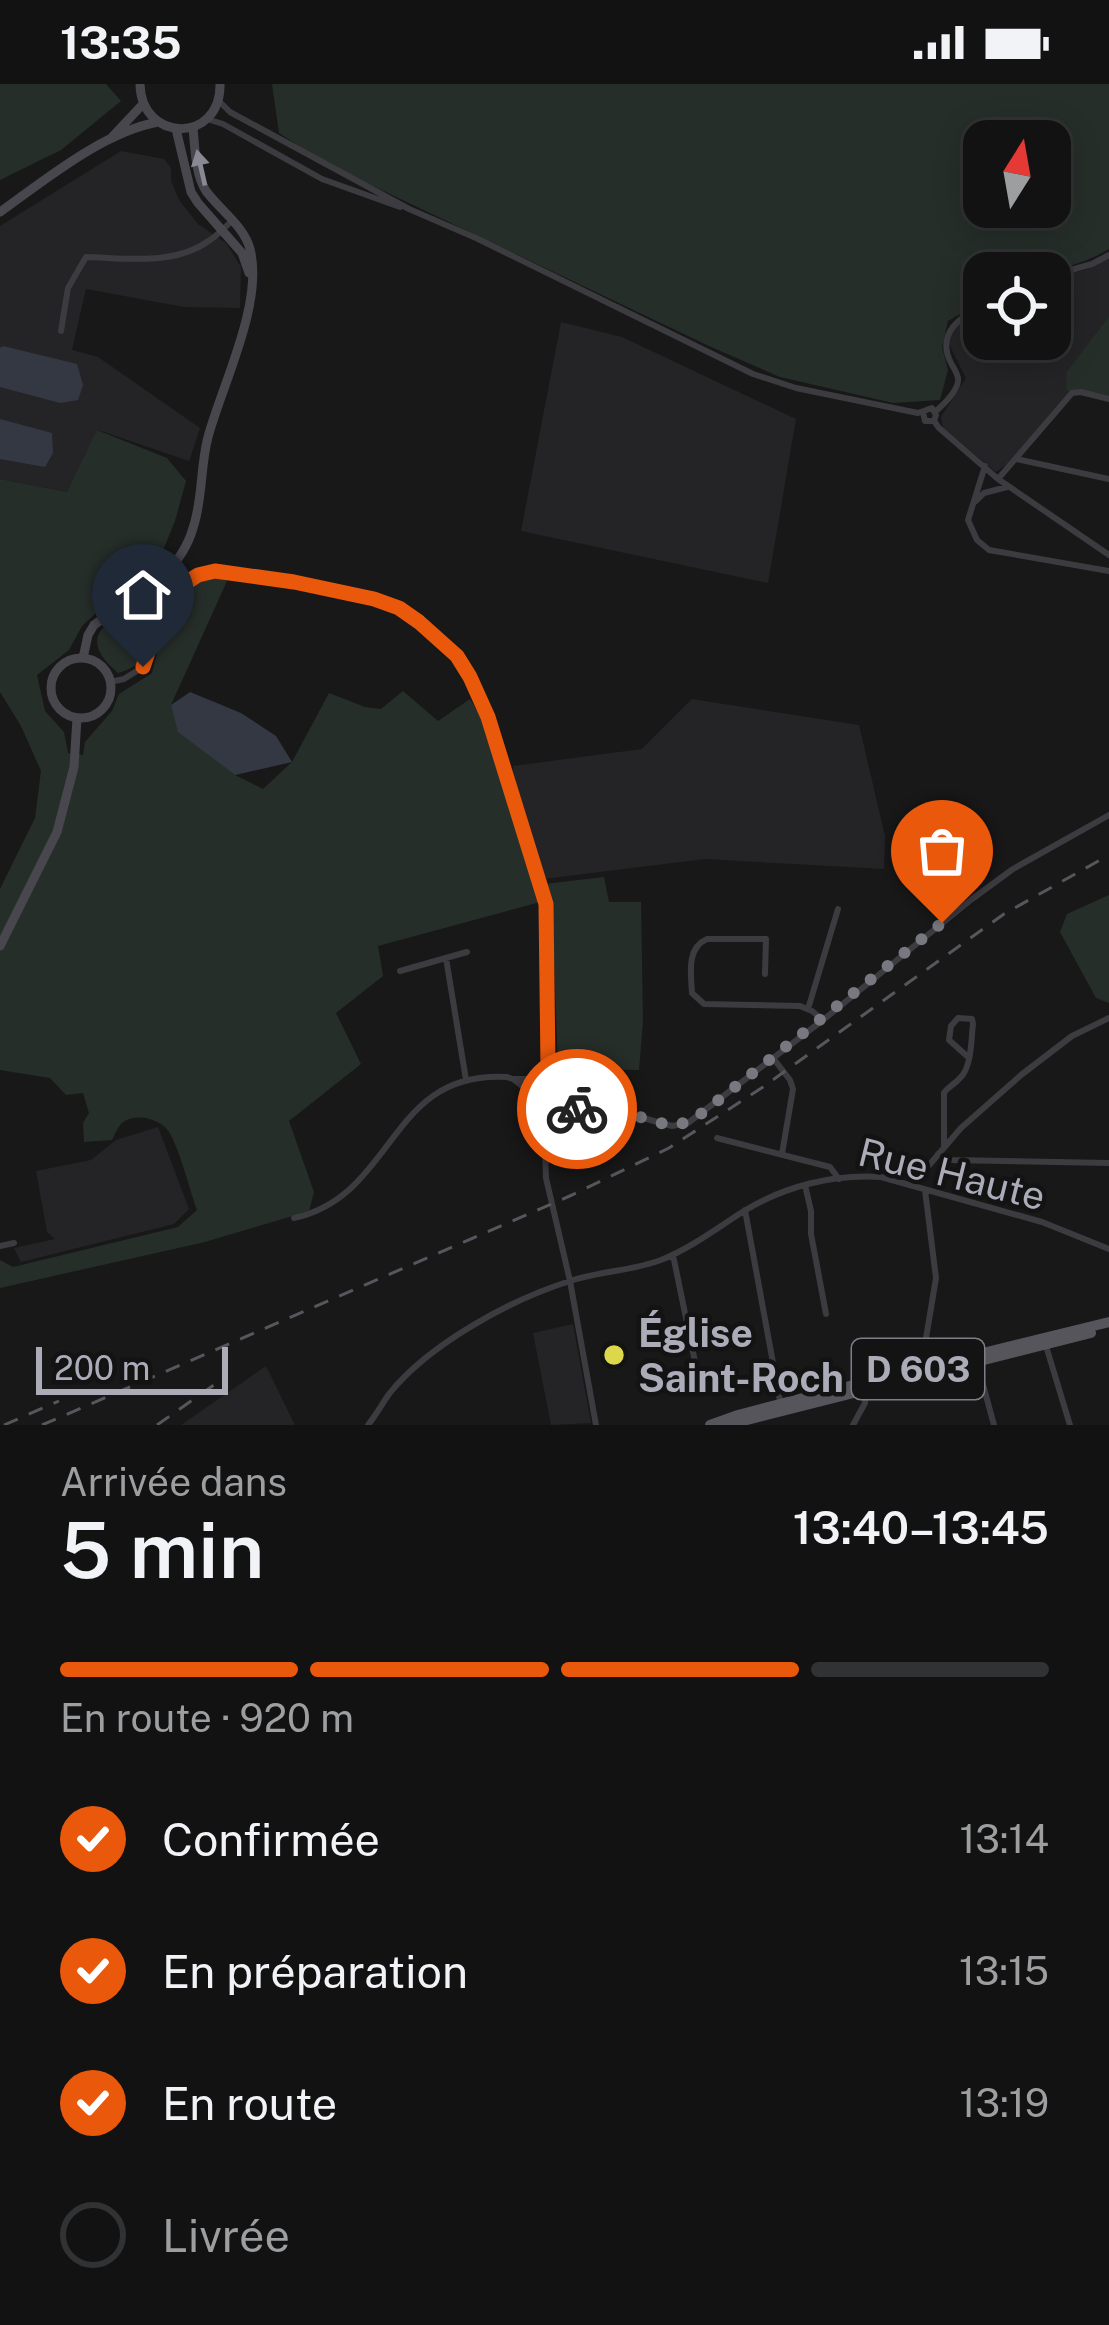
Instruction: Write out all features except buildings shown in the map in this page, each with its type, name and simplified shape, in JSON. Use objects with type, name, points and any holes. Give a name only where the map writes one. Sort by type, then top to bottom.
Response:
[{"type":"main road","points":[[140,84],[143,104],[158,122],[176,129],[193,128],[207,119],[219,101],[220,84]]},
{"type":"main road","points":[[108,140],[143,104]]},
{"type":"main road","points":[[0,212],[108,140],[158,122]]},
{"type":"main road","points":[[83,658],[94,625],[157,581],[183,550],[198,513],[209,435],[242,335],[252,255],[249,243],[202,182],[193,128]]},
{"type":"main road","points":[[176,129],[191,192],[242,254],[251,278]]},
{"type":"main road","points":[[83,658],[102,667],[110,682],[102,710],[77,718],[61,711],[50,687],[60,666],[83,658]]},
{"type":"main road","points":[[0,946],[57,832],[74,767],[77,718]]},
{"type":"main road","name":"D 603","points":[[710,1425],[1109,1323]]},
{"type":"street","points":[[219,101],[230,112],[409,209],[754,374],[796,388],[923,412],[925,421],[945,404],[958,383],[948,358],[947,336],[963,317]]},
{"type":"street","points":[[207,119],[341,188],[409,209]]},
{"type":"street","points":[[62,331],[68,288],[86,257],[168,257],[196,248],[232,221]]},
{"type":"street","points":[[1071,270],[1109,255]]},
{"type":"street","points":[[998,479],[1072,393],[1109,399]]},
{"type":"street","points":[[934,416],[939,428],[986,466],[998,479],[1108,555],[1106,570],[989,550],[977,540],[968,520],[986,466]]},
{"type":"street","points":[[1016,459],[1109,478]]},
{"type":"street","points":[[970,506],[984,493],[1010,487]]},
{"type":"street","points":[[110,682],[143,667],[166,599],[198,575],[215,571],[340,591],[399,608],[457,656],[482,699],[546,904],[548,1190],[596,1425]]},
{"type":"street","points":[[513,1079],[544,1105],[618,1111],[684,1125],[1013,869],[1109,815]]},
{"type":"street","points":[[808,1009],[838,909]]},
{"type":"street","points":[[765,974],[766,939],[707,939],[694,950],[693,996],[700,1003],[808,1009],[823,1020]]},
{"type":"street","points":[[400,971],[467,952]]},
{"type":"street","points":[[446,958],[466,1080]]},
{"type":"street","points":[[968,1057],[949,1040],[958,1018],[972,1019],[968,1057],[963,1076],[944,1093],[941,1150],[950,1160],[1109,1163]]},
{"type":"street","points":[[912,1185],[961,1128],[1054,1049],[1109,1018]]},
{"type":"street","points":[[773,1058],[790,1080],[793,1094],[782,1154]]},
{"type":"street","points":[[293,1218],[314,1213],[354,1187],[422,1104],[439,1091],[466,1080],[547,1079]]},
{"type":"street","name":"Rue Haute","points":[[717,1138],[830,1166],[838,1179],[881,1177],[912,1185],[1042,1222],[1109,1249]]},
{"type":"street","points":[[368,1425],[389,1394],[443,1346],[498,1314],[570,1281],[673,1255],[780,1192],[838,1179]]},
{"type":"street","points":[[805,1185],[826,1314]]},
{"type":"street","points":[[925,1189],[936,1278],[926,1338],[947,1366]]},
{"type":"street","points":[[746,1210],[782,1408]]},
{"type":"street","points":[[0,1246],[14,1243]]},
{"type":"street","points":[[673,1255],[701,1391],[722,1385]]},
{"type":"street","points":[[1044,1341],[1070,1425]]},
{"type":"street","points":[[976,1359],[994,1425]]},
{"type":"street","points":[[854,1424],[865,1403],[865,1386]]},
{"type":"shaded area","points":[[0,84],[106,84],[121,101],[61,150],[0,180]]},
{"type":"shaded area","points":[[272,84],[1109,84],[1109,249],[1071,265],[1071,252],[963,252],[963,312],[948,321],[942,347],[948,370],[940,400],[893,403],[780,377],[323,162],[279,133]]},
{"type":"shaded area","points":[[121,151],[164,159],[179,200],[198,224],[226,243],[241,267],[240,308],[184,307],[86,289],[72,350],[98,357],[200,428],[189,461],[98,430],[67,492],[0,479],[0,226]]},
{"type":"shaded area","points":[[1109,258],[1109,316],[1067,371],[1070,393],[996,472],[943,428],[941,417],[966,378],[949,344],[950,335],[963,321],[963,360],[1071,360],[1071,273]]},
{"type":"shaded area","points":[[1109,316],[1109,401],[1070,393],[1067,371]]},
{"type":"shaded area","points":[[561,322],[622,337],[796,419],[768,583],[521,531]]},
{"type":"shaded area","points":[[3,346],[77,364],[83,385],[78,400],[60,403],[0,387]]},
{"type":"shaded area","points":[[0,419],[52,433],[53,453],[45,467],[0,459]]},
{"type":"shaded area","points":[[97,430],[167,458],[186,481],[157,565],[107,603],[82,626],[69,650],[37,675],[45,711],[64,732],[68,753],[83,755],[85,742],[112,711],[119,694],[152,673],[166,619],[179,593],[210,575],[227,581],[171,705],[179,732],[235,775],[263,789],[292,762],[329,693],[381,709],[403,691],[438,721],[470,699],[485,723],[540,902],[378,946],[383,976],[336,1013],[361,1064],[289,1121],[314,1192],[309,1211],[205,1242],[0,1288],[0,1260],[13,1267],[178,1227],[197,1210],[175,1144],[162,1125],[133,1118],[122,1123],[112,1140],[84,1142],[83,1123],[89,1113],[83,1093],[66,1095],[50,1078],[0,1070],[0,889],[35,818],[41,771],[0,692],[0,479],[67,492]]},
{"type":"shaded area","points":[[152,598],[159,605],[148,647],[138,663],[118,673],[104,659],[98,636],[113,619]]},
{"type":"shaded area","points":[[190,692],[241,713],[276,736],[292,762],[235,775],[178,732],[171,705]]},
{"type":"shaded area","points":[[692,699],[859,725],[885,836],[884,869],[705,859],[543,879],[514,787],[513,766],[642,749]]},
{"type":"shaded area","points":[[604,877],[609,902],[641,902],[639,1070],[558,1069],[552,902],[545,884]]},
{"type":"shaded area","points":[[1109,895],[1109,1003],[1096,998],[1060,932],[1067,914]]},
{"type":"shaded area","points":[[158,1127],[189,1209],[174,1224],[21,1262],[14,1248],[55,1239],[47,1232],[36,1171],[91,1160],[116,1140]]},
{"type":"shaded area","points":[[573,1324],[591,1423],[551,1425],[533,1333]]},
{"type":"shaded area","points":[[266,1366],[295,1425],[181,1425]]},
{"type":"railway","points":[[42,1425],[572,1195],[669,1148],[763,1087],[1004,914],[1109,855]]},
{"type":"railway","points":[[157,1425],[221,1380]]},
{"type":"railway","points":[[4,1425],[59,1401]]},
{"type":"way so far","points":[[577,1109],[618,1111],[672,1126],[692,1121],[942,923]]},
{"type":"place","name":"Église Saint-Roch","points":[[614,1355]]},
{"type":"route","points":[[143,667],[166,599],[198,575],[215,571],[374,599],[399,608],[457,656],[482,699],[546,904],[548,1067],[544,1106],[577,1109]]}]
